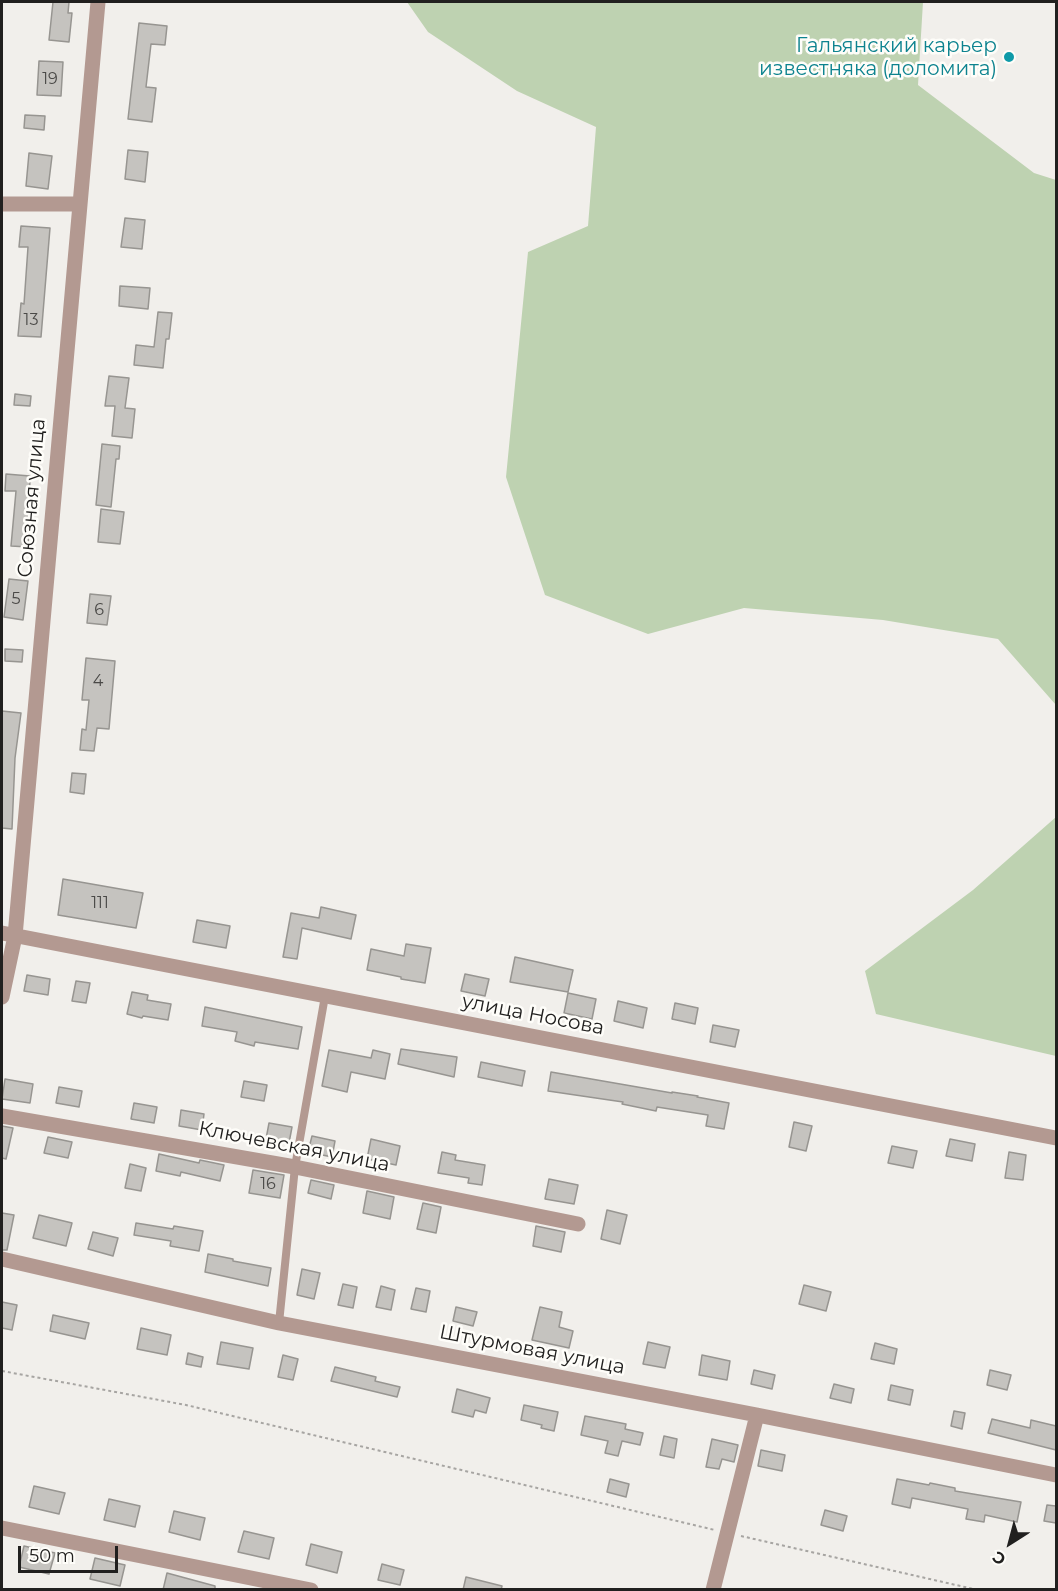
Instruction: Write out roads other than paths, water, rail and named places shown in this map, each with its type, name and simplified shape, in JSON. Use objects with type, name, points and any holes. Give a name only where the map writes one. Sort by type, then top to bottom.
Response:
[{"type":"street","name":"Союзная улица","points":[[2,997],[98,2]]},
{"type":"street","points":[[2,204],[79,204]]},
{"type":"street","name":"улица Носова","points":[[8,934],[1056,1138]]},
{"type":"street","name":"Ключевская улица","points":[[2,1116],[295,1167],[578,1224]]},
{"type":"street","name":"Штурмовая улица","points":[[2,1259],[279,1323],[1056,1475]]},
{"type":"street","points":[[714,1590],[757,1415]]},
{"type":"street","points":[[2,1528],[311,1590]]},
{"type":"lane","points":[[279,1323],[295,1167],[325,996]]},
{"type":"place","name":"Гальянский карьер известняка (доломита)","points":[[1009,57]]}]
